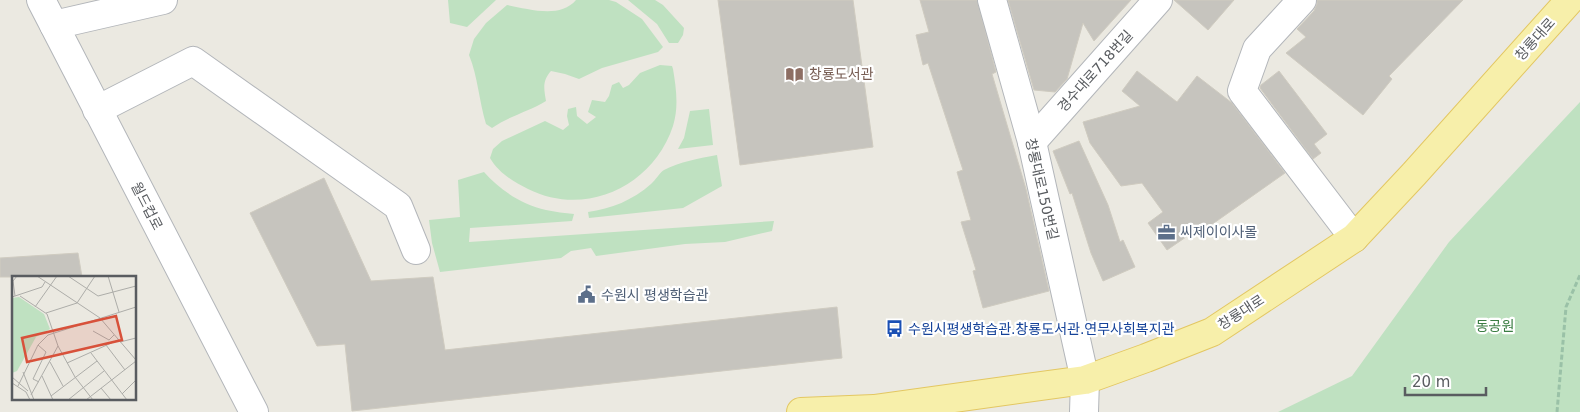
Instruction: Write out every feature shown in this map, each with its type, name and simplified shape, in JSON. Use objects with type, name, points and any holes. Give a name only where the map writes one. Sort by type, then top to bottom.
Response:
[{"type":"main road","name":"창룡대로","points":[[801,412],[874,409],[1085,380],[1212,332],[1354,238],[1570,0]]},
{"type":"street","name":"월드컵로","points":[[41,0],[254,412]]},
{"type":"street","points":[[54,26],[163,0]]},
{"type":"street","name":"창룡대로150번길","points":[[992,0],[1032,142],[1085,380],[1084,412]]},
{"type":"street","name":"경수대로718번길","points":[[1032,142],[1158,0]]},
{"type":"street","points":[[1302,0],[1257,49],[1242,92],[1354,238]]},
{"type":"street","points":[[97,110],[193,61],[398,206],[416,250]]},
{"type":"path","points":[[1557,412],[1566,307],[1580,276]]},
{"type":"green space","points":[[448,0],[496,0],[467,27],[450,23]]},
{"type":"green space","points":[[576,0],[609,0],[616,2],[642,19],[663,47],[658,52],[602,68],[579,79],[551,71],[545,82],[546,101],[492,128],[486,124],[469,55],[474,39],[486,23],[507,5],[553,11],[569,6]]},
{"type":"green space","points":[[628,0],[655,0],[663,5],[684,28],[683,35],[678,43],[669,43],[657,24]]},
{"type":"green space","points":[[660,65],[672,66],[673,69],[676,104],[673,126],[663,147],[650,165],[634,180],[615,191],[594,198],[572,200],[550,197],[511,180],[497,168],[490,158],[493,149],[502,141],[545,121],[563,130],[569,125],[568,109],[576,107],[577,116],[587,124],[596,117],[588,112],[592,100],[605,102],[612,85],[619,82],[623,88],[629,85],[640,73]]},
{"type":"green space","name":"동공원","points":[[1580,102],[1580,412],[1278,412],[1352,376],[1449,242]]},
{"type":"green space","points":[[709,109],[713,145],[678,149],[684,138],[690,111]]},
{"type":"green space","points":[[717,155],[722,186],[683,208],[589,218],[588,212],[605,209],[637,195],[664,170],[670,167]]},
{"type":"green space","points":[[484,172],[504,191],[520,201],[537,208],[574,214],[572,221],[470,228],[469,242],[774,221],[772,231],[725,242],[685,244],[596,256],[591,248],[571,251],[561,258],[440,272],[432,243],[429,220],[460,217],[458,180]]},
{"type":"building","name":"창룡도서관","points":[[718,0],[853,0],[873,147],[740,165]]},
{"type":"building","points":[[920,0],[977,0],[996,72],[992,74],[1026,189],[1049,291],[983,308],[973,271],[976,270],[961,222],[971,220],[957,172],[963,170],[928,63],[923,65],[916,35],[929,32]]},
{"type":"building","points":[[1008,0],[1131,0],[1094,41],[1083,23],[1067,79],[1055,92],[1034,90]]},
{"type":"building","points":[[1174,0],[1234,0],[1208,30]]},
{"type":"building","points":[[1317,0],[1463,0],[1389,76],[1392,79],[1363,115],[1286,53],[1306,37],[1297,29],[1314,11]]},
{"type":"building","points":[[1137,71],[1177,102],[1197,76],[1232,103],[1285,173],[1204,230],[1202,226],[1167,250],[1148,223],[1163,212],[1142,183],[1121,186],[1090,143],[1083,122],[1140,106],[1122,91]]},
{"type":"building","points":[[1279,71],[1327,134],[1314,144],[1321,153],[1313,159],[1260,88],[1261,85]]},
{"type":"building","points":[[1079,141],[1108,205],[1120,242],[1123,240],[1135,267],[1103,281],[1091,253],[1072,193],[1070,194],[1053,151]]},
{"type":"building","points":[[324,178],[371,281],[433,277],[445,350],[837,307],[842,358],[352,411],[345,344],[317,346],[250,213]]},
{"type":"building","points":[[78,253],[82,276],[0,277],[0,258]]},
{"type":"place","name":"창룡도서관","points":[[795,74]]},
{"type":"place","name":"씨제이이사몰","points":[[1166,232]]},
{"type":"place","name":"수원시 평생학습관","points":[[587,295]]},
{"type":"place","name":"수원시평생학습관.창룡도서관.연무사회복지관","points":[[894,329]]}]
